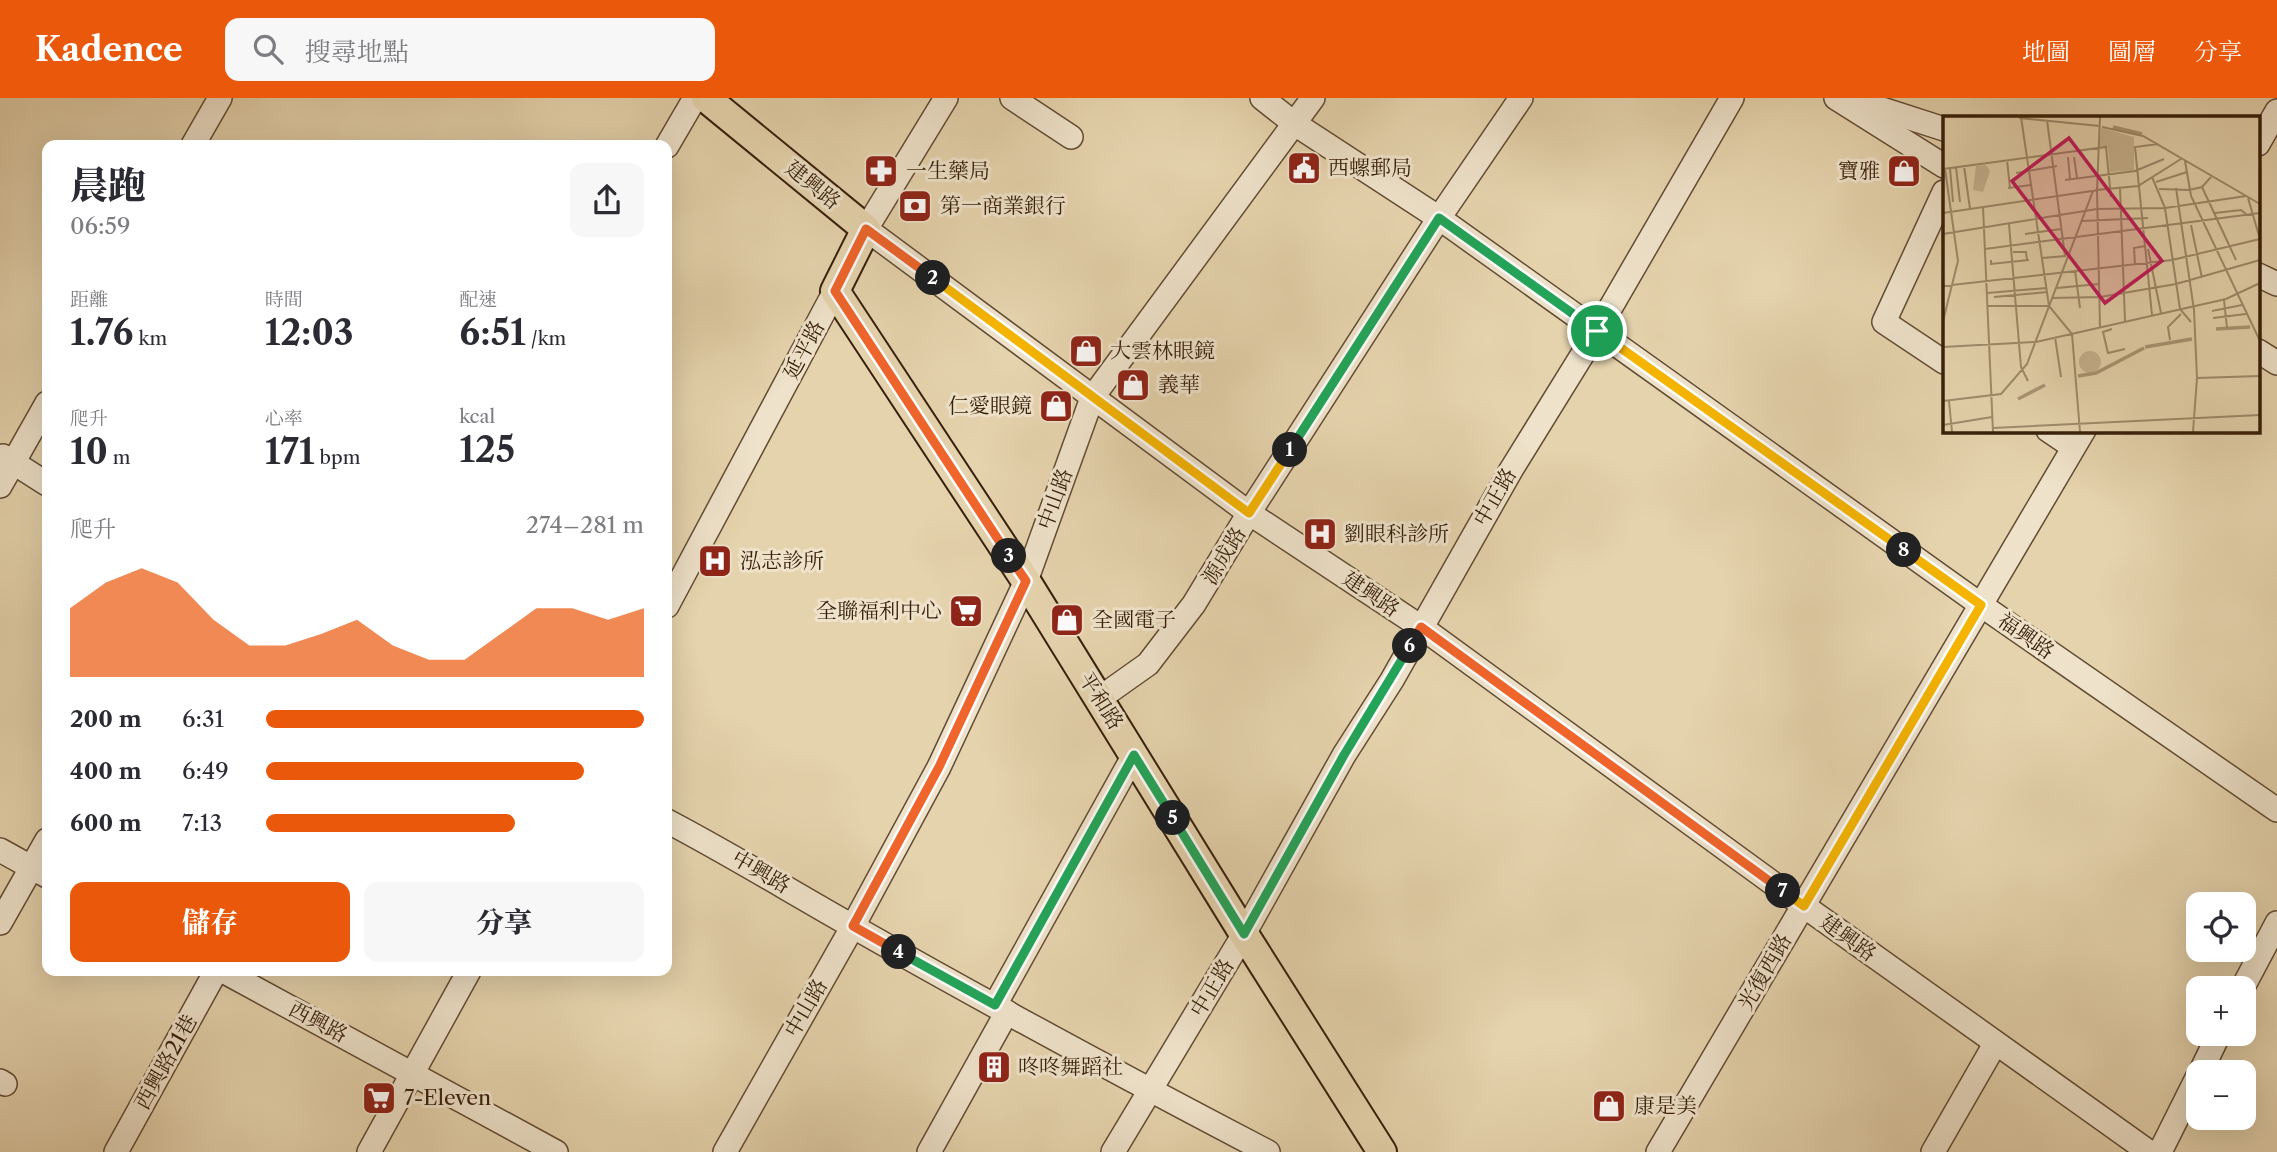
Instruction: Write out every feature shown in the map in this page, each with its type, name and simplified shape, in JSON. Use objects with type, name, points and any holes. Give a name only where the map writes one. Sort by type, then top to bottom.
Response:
[{"type":"main road","name":"建興路","points":[[706,98],[866,229]]},
{"type":"main road","name":"延平路","points":[[835,291],[866,229]]},
{"type":"main road","name":"平和路","points":[[835,291],[1026,581],[1382,1152]]},
{"type":"street","points":[[196,140],[220,98]]},
{"type":"street","points":[[670,140],[695,98]]},
{"type":"street","name":"延平路","points":[[866,229],[946,98]]},
{"type":"street","points":[[1012,98],[1071,138]]},
{"type":"street","name":"福興路","points":[[1262,98],[1295,124],[1439,218],[1981,605],[2277,810]]},
{"type":"street","name":"中山路","points":[[724,1152],[853,926],[939,767],[1026,581],[1092,398],[1313,98]]},
{"type":"street","name":"源成路","points":[[1100,698],[1148,664],[1194,604],[1249,513],[1439,218],[1521,98]]},
{"type":"street","name":"中正路","points":[[1113,1152],[1244,934],[1344,755],[1392,680],[1511,470],[1597,331],[1732,98]]},
{"type":"street","points":[[1836,98],[1943,165]]},
{"type":"street","points":[[1846,98],[1943,129]]},
{"type":"street","points":[[2260,141],[2277,111]]},
{"type":"street","points":[[1943,194],[1884,322],[1943,361]]},
{"type":"street","name":"建興路","points":[[866,229],[1249,513],[1421,627],[2148,1152]]},
{"type":"street","points":[[2260,276],[2277,284]]},
{"type":"street","name":"延平路","points":[[672,597],[835,291]]},
{"type":"street","points":[[2260,352],[2277,363]]},
{"type":"street","points":[[0,486],[7,458],[42,410]]},
{"type":"street","points":[[2055,432],[2079,439]]},
{"type":"street","name":"光復西路","points":[[1658,1152],[2079,439]]},
{"type":"street","points":[[7,458],[42,481]]},
{"type":"street","points":[[929,1152],[1134,755]]},
{"type":"street","name":"中興路","points":[[672,824],[1151,1091],[1268,1152]]},
{"type":"street","points":[[0,850],[40,872],[0,923]]},
{"type":"street","points":[[2249,976],[2277,923]]},
{"type":"street","name":"西興路21巷","points":[[116,1152],[213,976]]},
{"type":"street","name":"西興路","points":[[232,976],[556,1152]]},
{"type":"street","points":[[369,1152],[466,976]]},
{"type":"street","points":[[1933,1152],[1995,1044]]},
{"type":"street","points":[[2160,1152],[2186,1100]]},
{"type":"place","name":"西螺郵局","points":[[1304,168]]},
{"type":"place","name":"一生藥局","points":[[881,171]]},
{"type":"place","name":"寶雅","points":[[1904,171]]},
{"type":"place","name":"第一商業銀行","points":[[915,206]]},
{"type":"place","name":"大雲林眼鏡","points":[[1086,351]]},
{"type":"place","name":"義華","points":[[1133,385]]},
{"type":"place","name":"仁愛眼鏡","points":[[1056,406]]},
{"type":"place","name":"劉眼科診所","points":[[1320,534]]},
{"type":"place","name":"泓志診所","points":[[715,561]]},
{"type":"place","name":"全聯福利中心","points":[[966,611]]},
{"type":"place","name":"全國電子","points":[[1067,620]]},
{"type":"place","name":"咚咚舞蹈社","points":[[994,1067]]},
{"type":"place","name":"7-Eleven","points":[[379,1098]]},
{"type":"place","name":"康是美","points":[[1609,1106]]},
{"type":"route","points":[[1439,218],[1597,331],[1981,605],[1804,906],[1421,627],[1392,680],[1344,755],[1244,934],[1134,755],[995,1005],[853,926],[939,767],[1026,581],[835,291],[866,229],[1249,513],[1439,218]]}]
